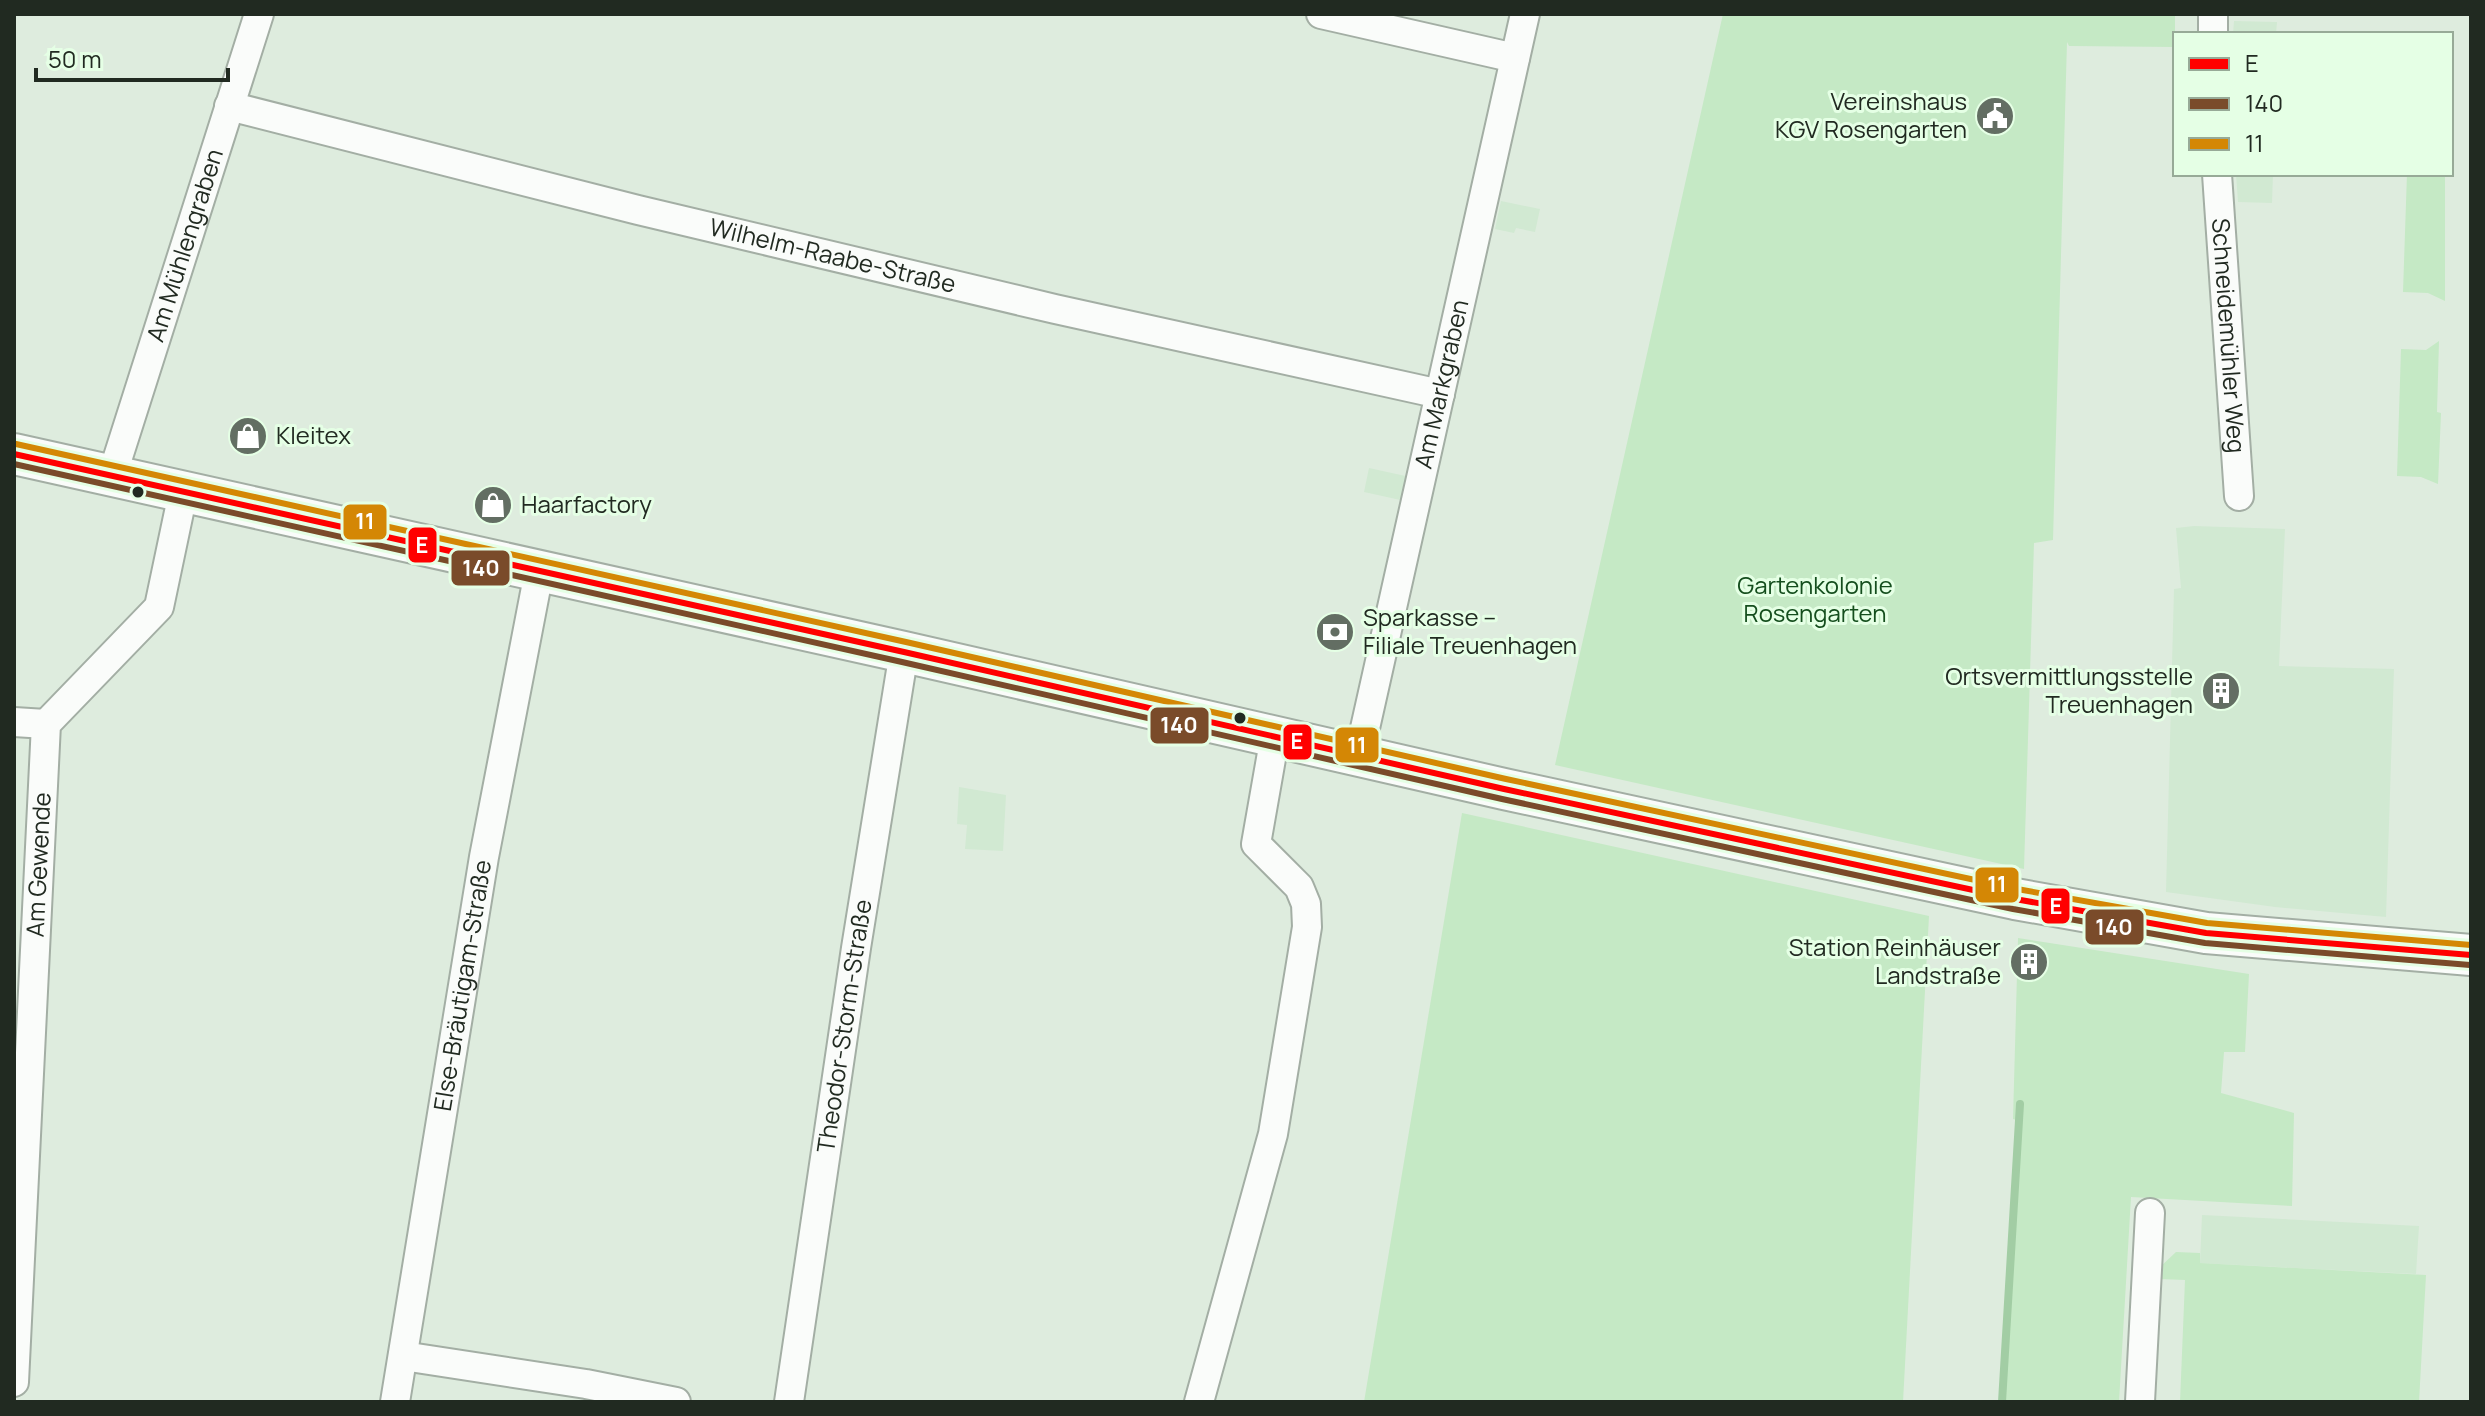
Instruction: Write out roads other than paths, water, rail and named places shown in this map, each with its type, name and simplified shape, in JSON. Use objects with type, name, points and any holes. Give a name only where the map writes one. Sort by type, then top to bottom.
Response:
[{"type":"main road","points":[[14,454],[1718,836],[2015,899],[2206,933],[2471,955]]},
{"type":"street","name":"Am Mühlengraben","points":[[112,476],[259,14]]},
{"type":"street","points":[[1321,14],[1515,58]]},
{"type":"street","name":"Am Markgraben","points":[[1359,755],[1525,14]]},
{"type":"street","name":"Wilhelm-Raabe-Straße","points":[[229,106],[669,217],[1055,309],[1440,394]]},
{"type":"street","name":"Schneidemühler Weg","points":[[2217,176],[2239,496]]},
{"type":"street","points":[[14,722],[46,724],[159,607],[183,493]]},
{"type":"street","name":"Else-Bräutigam-Straße","points":[[395,1402],[484,857],[539,572]]},
{"type":"street","name":"Theodor-Storm-Straße","points":[[789,1402],[856,948],[904,652]]},
{"type":"street","name":"Am Gewende","points":[[14,1382],[46,724]]},
{"type":"street","points":[[1199,1402],[1273,1134],[1305,946],[1307,912],[1303,896],[1287,874],[1256,844],[1275,736]]},
{"type":"street","points":[[2140,1402],[2150,1213]]},
{"type":"street","points":[[403,1356],[586,1384],[676,1402]]},
{"type":"waterway","points":[[2002,1402],[2020,1104]]},
{"type":"place","name":"Vereinshaus KGV Rosengarten","points":[[1995,116]]},
{"type":"place","name":"Kleitex","points":[[248,436]]},
{"type":"place","name":"Haarfactory","points":[[493,505]]},
{"type":"place","name":"Sparkasse – Filiale Treuenhagen","points":[[1335,632]]},
{"type":"place","name":"Ortsvermittlungsstelle Treuenhagen","points":[[2221,691]]},
{"type":"place","name":"Station Reinhäuser Landstraße","points":[[2029,962]]},
{"type":"park label","name":"Gartenkolonie Rosengarten","points":[[1815,600]]}]
